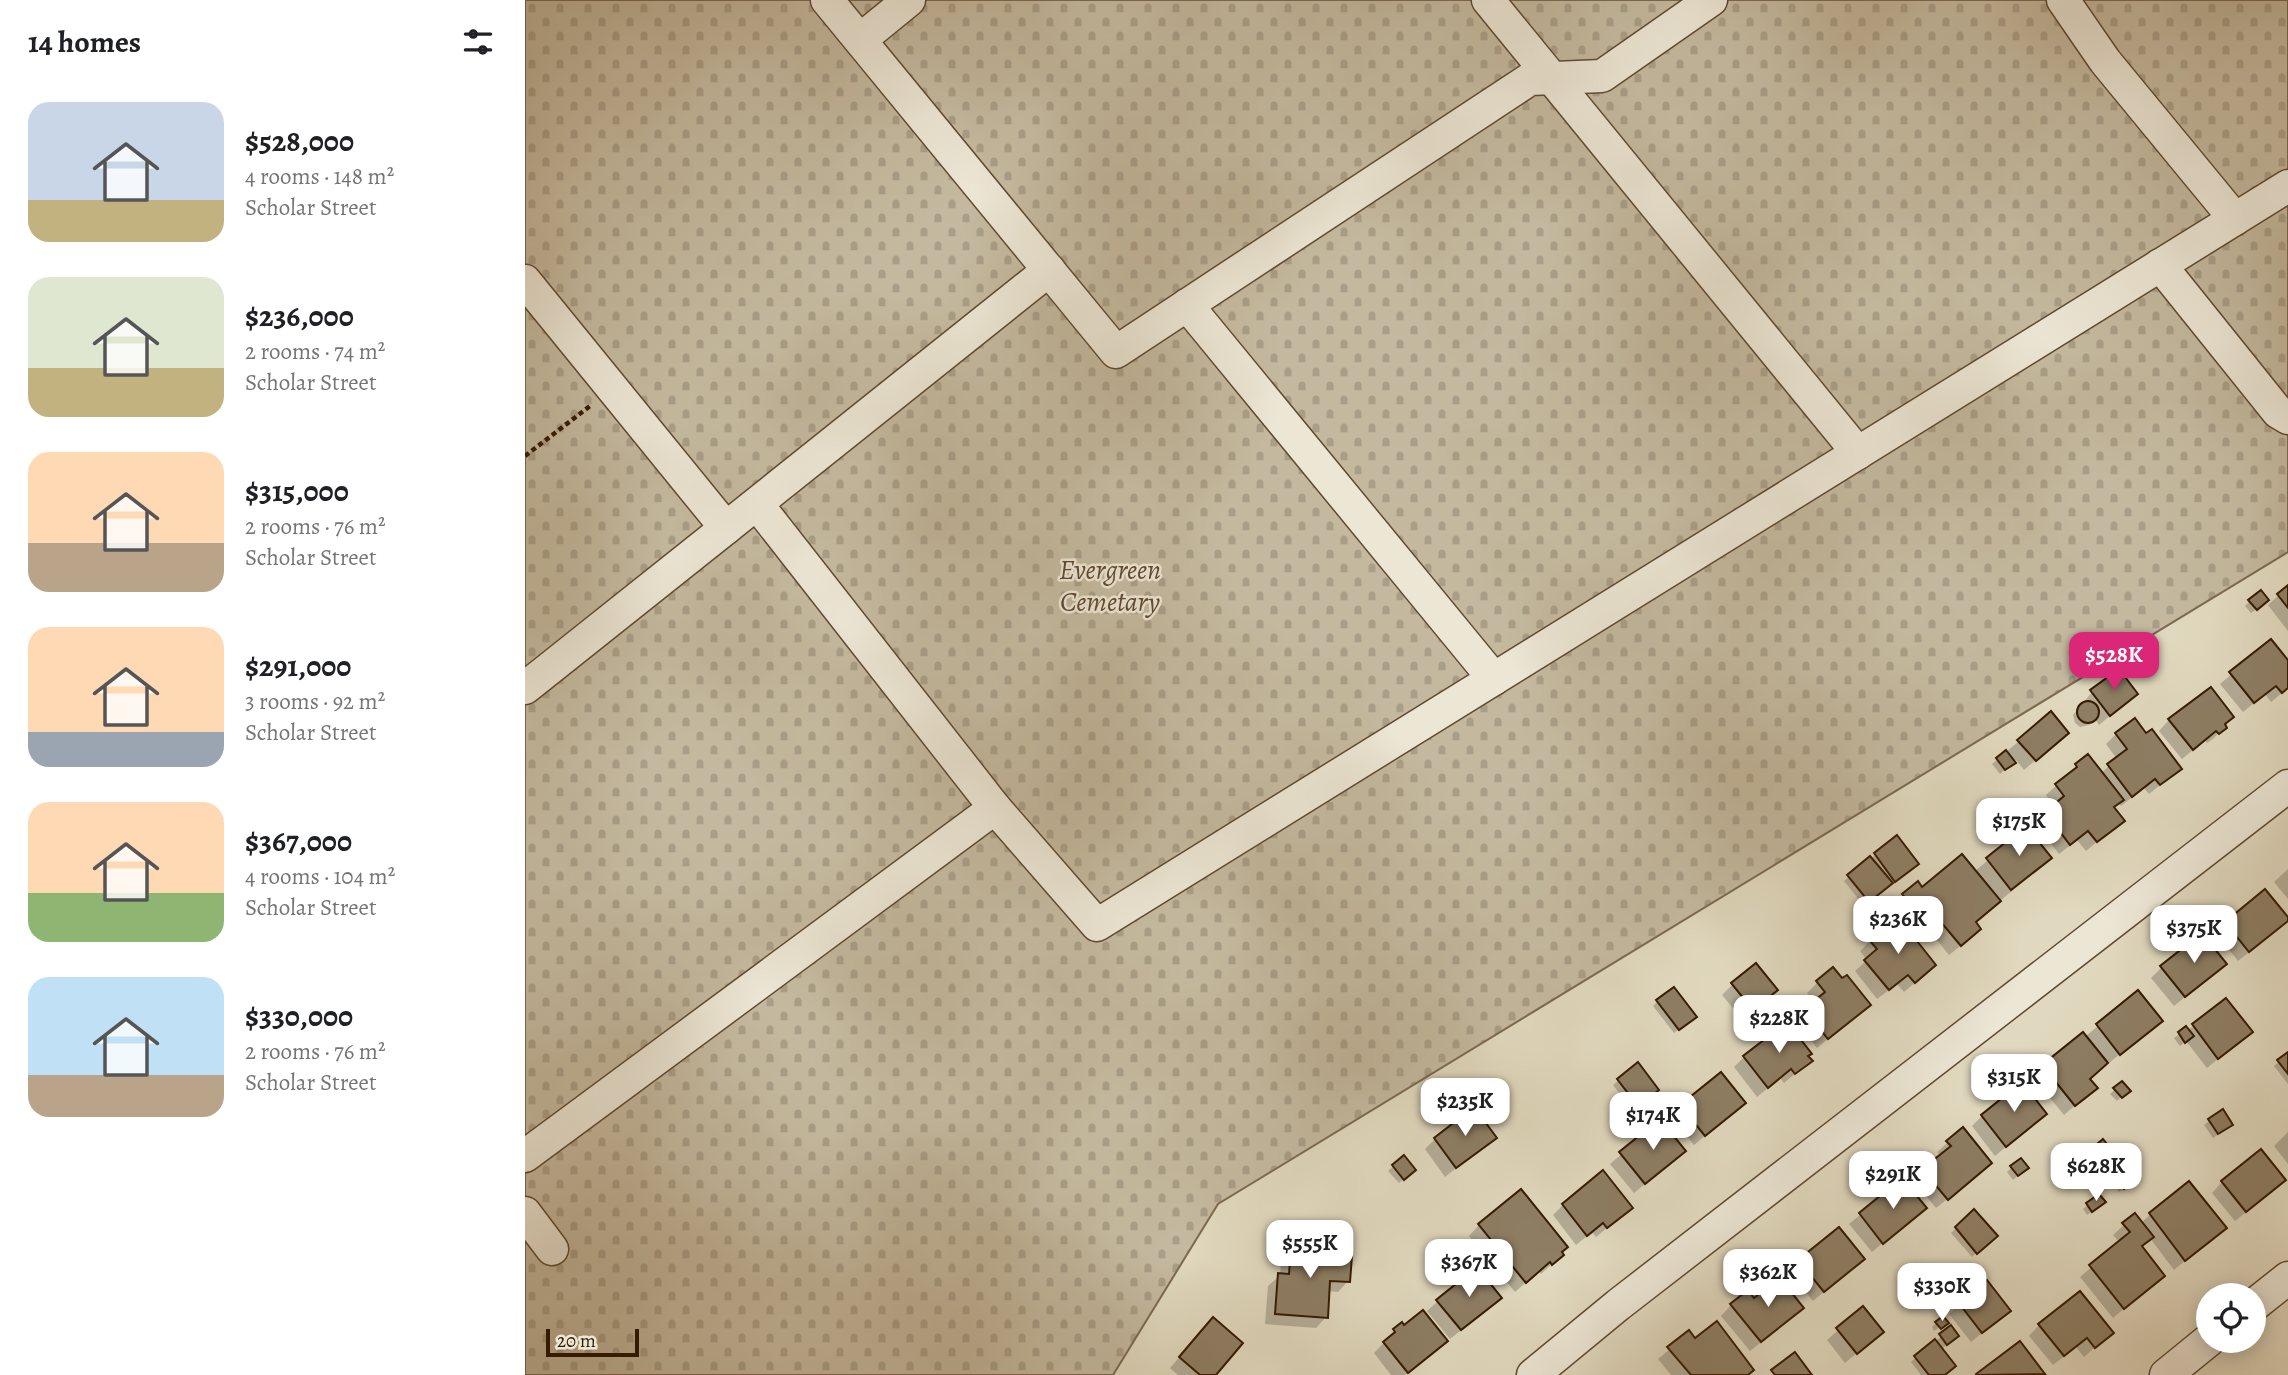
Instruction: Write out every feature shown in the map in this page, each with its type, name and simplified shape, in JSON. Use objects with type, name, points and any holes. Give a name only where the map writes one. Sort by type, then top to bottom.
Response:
[{"type":"street","points":[[827,0],[1116,352],[1531,79],[1602,76],[1711,0]]},
{"type":"street","points":[[860,40],[909,0]]},
{"type":"street","points":[[1488,0],[1858,453]]},
{"type":"street","points":[[2063,0],[2105,61],[2235,219]]},
{"type":"street","points":[[757,504],[995,808],[1097,925],[2288,186]]},
{"type":"street","points":[[2160,265],[2278,412],[2288,418]]},
{"type":"street","points":[[525,688],[1049,270]]},
{"type":"street","points":[[525,281],[726,528]]},
{"type":"street","points":[[1187,305],[1494,679]]},
{"type":"street","points":[[1533,1375],[1618,1305],[2288,786]]},
{"type":"street","points":[[525,1156],[995,808]]},
{"type":"street","points":[[525,1213],[552,1249]]},
{"type":"street","points":[[2266,1295],[2288,1278]]},
{"type":"street","points":[[2166,1375],[2196,1351]]},
{"type":"path","points":[[525,456],[613,388]]},
{"type":"green space","name":"Evergreen Cemetary","points":[[525,0],[2288,0],[2288,552],[1218,1204],[1113,1375],[525,1375]]},
{"type":"building","points":[[2288,585],[2288,608],[2277,594]]},
{"type":"building","points":[[2261,590],[2269,600],[2257,610],[2248,600]]},
{"type":"building","points":[[2271,639],[2288,660],[2288,688],[2282,693],[2276,686],[2254,703],[2229,672]]},
{"type":"building","points":[[2104,646],[2111,656],[2101,662],[2094,653]]},
{"type":"building","points":[[2119,669],[2138,694],[2110,716],[2090,690]]},
{"type":"building","points":[[2211,687],[2234,717],[2225,724],[2227,728],[2219,734],[2216,731],[2193,750],[2168,719]]},
{"type":"building","points":[[2088,701],[2096,704],[2099,712],[2096,720],[2088,723],[2080,720],[2077,712],[2080,704]]},
{"type":"building","points":[[2051,711],[2069,733],[2036,761],[2017,740]]},
{"type":"building","points":[[2135,718],[2146,733],[2152,729],[2182,769],[2160,785],[2155,779],[2132,797],[2107,764],[2127,749],[2115,733]]},
{"type":"building","points":[[2006,750],[2016,763],[2005,770],[1996,758]]},
{"type":"building","points":[[2088,754],[2124,800],[2114,807],[2125,821],[2097,842],[2088,831],[2070,845],[2045,812],[2064,796],[2055,784],[2077,767],[2075,764]]},
{"type":"building","points":[[2026,826],[2052,858],[2011,890],[1986,858]]},
{"type":"building","points":[[1897,835],[1919,864],[1895,882],[1874,853]]},
{"type":"building","points":[[1962,854],[2001,901],[1976,922],[1981,929],[1961,946],[1930,909],[1921,917],[1902,894],[1918,881],[1922,887]]},
{"type":"building","points":[[1870,856],[1893,883],[1869,902],[1847,875]]},
{"type":"building","points":[[2265,889],[2288,917],[2288,921],[2249,952],[2225,922]]},
{"type":"building","points":[[1898,917],[1936,965],[1915,983],[1908,975],[1889,990],[1864,960],[1877,949],[1869,940]]},
{"type":"building","points":[[2202,933],[2227,964],[2185,997],[2160,966]]},
{"type":"building","points":[[1756,963],[1778,990],[1753,1010],[1731,983]]},
{"type":"building","points":[[1833,967],[1842,978],[1847,975],[1871,1005],[1828,1039],[1804,1009],[1825,992],[1816,981]]},
{"type":"building","points":[[1674,987],[1697,1017],[1679,1030],[1656,1000]]},
{"type":"building","points":[[2138,990],[2163,1021],[2120,1055],[2096,1024]]},
{"type":"building","points":[[2226,998],[2253,1032],[2218,1059],[2192,1024]]},
{"type":"building","points":[[1787,1022],[1812,1054],[1808,1056],[1813,1061],[1795,1074],[1791,1069],[1768,1088],[1743,1056]]},
{"type":"building","points":[[2186,1026],[2194,1036],[2185,1043],[2178,1032]]},
{"type":"building","points":[[2083,1032],[2108,1063],[2090,1079],[2098,1088],[2075,1106],[2042,1065]]},
{"type":"building","points":[[2288,1052],[2288,1074],[2277,1060]]},
{"type":"building","points":[[1638,1062],[1659,1090],[1638,1106],[1617,1079]]},
{"type":"building","points":[[1721,1072],[1746,1103],[1705,1136],[1680,1105]]},
{"type":"building","points":[[2122,1081],[2131,1091],[2122,1098],[2113,1088]]},
{"type":"building","points":[[2022,1082],[2047,1114],[2006,1147],[1981,1115]]},
{"type":"building","points":[[1474,1107],[1497,1138],[1456,1168],[1434,1138]]},
{"type":"building","points":[[2223,1109],[2233,1125],[2218,1134],[2208,1119]]},
{"type":"building","points":[[1660,1119],[1686,1151],[1645,1184],[1619,1152]]},
{"type":"building","points":[[1963,1127],[1992,1163],[1948,1200],[1922,1169],[1951,1146],[1946,1141]]},
{"type":"building","points":[[2103,1139],[2111,1149],[2098,1160],[2090,1150]]},
{"type":"building","points":[[2261,1149],[2286,1180],[2246,1212],[2221,1181]]},
{"type":"building","points":[[1404,1155],[1416,1170],[1404,1180],[1392,1165]]},
{"type":"building","points":[[2021,1158],[2029,1168],[2018,1176],[2010,1166]]},
{"type":"building","points":[[2129,1164],[2139,1177],[2124,1189],[2114,1175]]},
{"type":"building","points":[[1603,1170],[1633,1208],[1607,1228],[1603,1223],[1587,1236],[1562,1204]]},
{"type":"building","points":[[1902,1178],[1927,1208],[1883,1244],[1859,1213]]},
{"type":"building","points":[[2189,1181],[2227,1228],[2185,1261],[2149,1213]]},
{"type":"building","points":[[1521,1189],[1568,1247],[1562,1252],[1564,1255],[1552,1265],[1550,1262],[1526,1283],[1478,1224]]},
{"type":"building","points":[[2099,1194],[2106,1202],[2092,1212],[2086,1203]]},
{"type":"building","points":[[1974,1209],[1998,1236],[1977,1254],[1955,1227]]},
{"type":"building","points":[[2135,1213],[2154,1237],[2142,1246],[2165,1276],[2124,1309],[2089,1265],[2130,1232],[2122,1223]]},
{"type":"building","points":[[1839,1227],[1865,1259],[1824,1292],[1798,1260]]},
{"type":"building","points":[[1292,1235],[1313,1237],[1311,1253],[1352,1256],[1350,1282],[1330,1281],[1328,1318],[1275,1314],[1278,1273],[1289,1274]]},
{"type":"building","points":[[1477,1267],[1502,1298],[1461,1330],[1436,1300]]},
{"type":"building","points":[[1910,1275],[1917,1283],[1908,1291],[1901,1283]]},
{"type":"building","points":[[1779,1277],[1804,1308],[1761,1342],[1730,1304],[1748,1290],[1754,1298]]},
{"type":"building","points":[[1987,1280],[2011,1311],[1982,1333],[1958,1302]]},
{"type":"building","points":[[2080,1291],[2114,1333],[2095,1348],[2087,1338],[2064,1356],[2038,1324]]},
{"type":"building","points":[[1863,1306],[1884,1332],[1857,1354],[1836,1328]]},
{"type":"building","points":[[1423,1310],[1448,1341],[1408,1373],[1383,1342],[1395,1332],[1393,1329],[1402,1322],[1404,1325]]},
{"type":"building","points":[[1943,1316],[1949,1323],[1941,1329],[1935,1322]]},
{"type":"building","points":[[1213,1317],[1243,1343],[1216,1375],[1200,1375],[1179,1357]]},
{"type":"building","points":[[1717,1321],[1754,1370],[1748,1375],[1691,1375],[1667,1347],[1689,1330],[1695,1338]]},
{"type":"building","points":[[1951,1325],[1959,1336],[1947,1345],[1939,1334]]},
{"type":"building","points":[[1935,1339],[1956,1366],[1945,1375],[1929,1375],[1914,1356]]},
{"type":"building","points":[[2020,1341],[2045,1374],[1976,1374]]},
{"type":"building","points":[[1795,1352],[1812,1375],[1775,1375],[1771,1370]]}]
